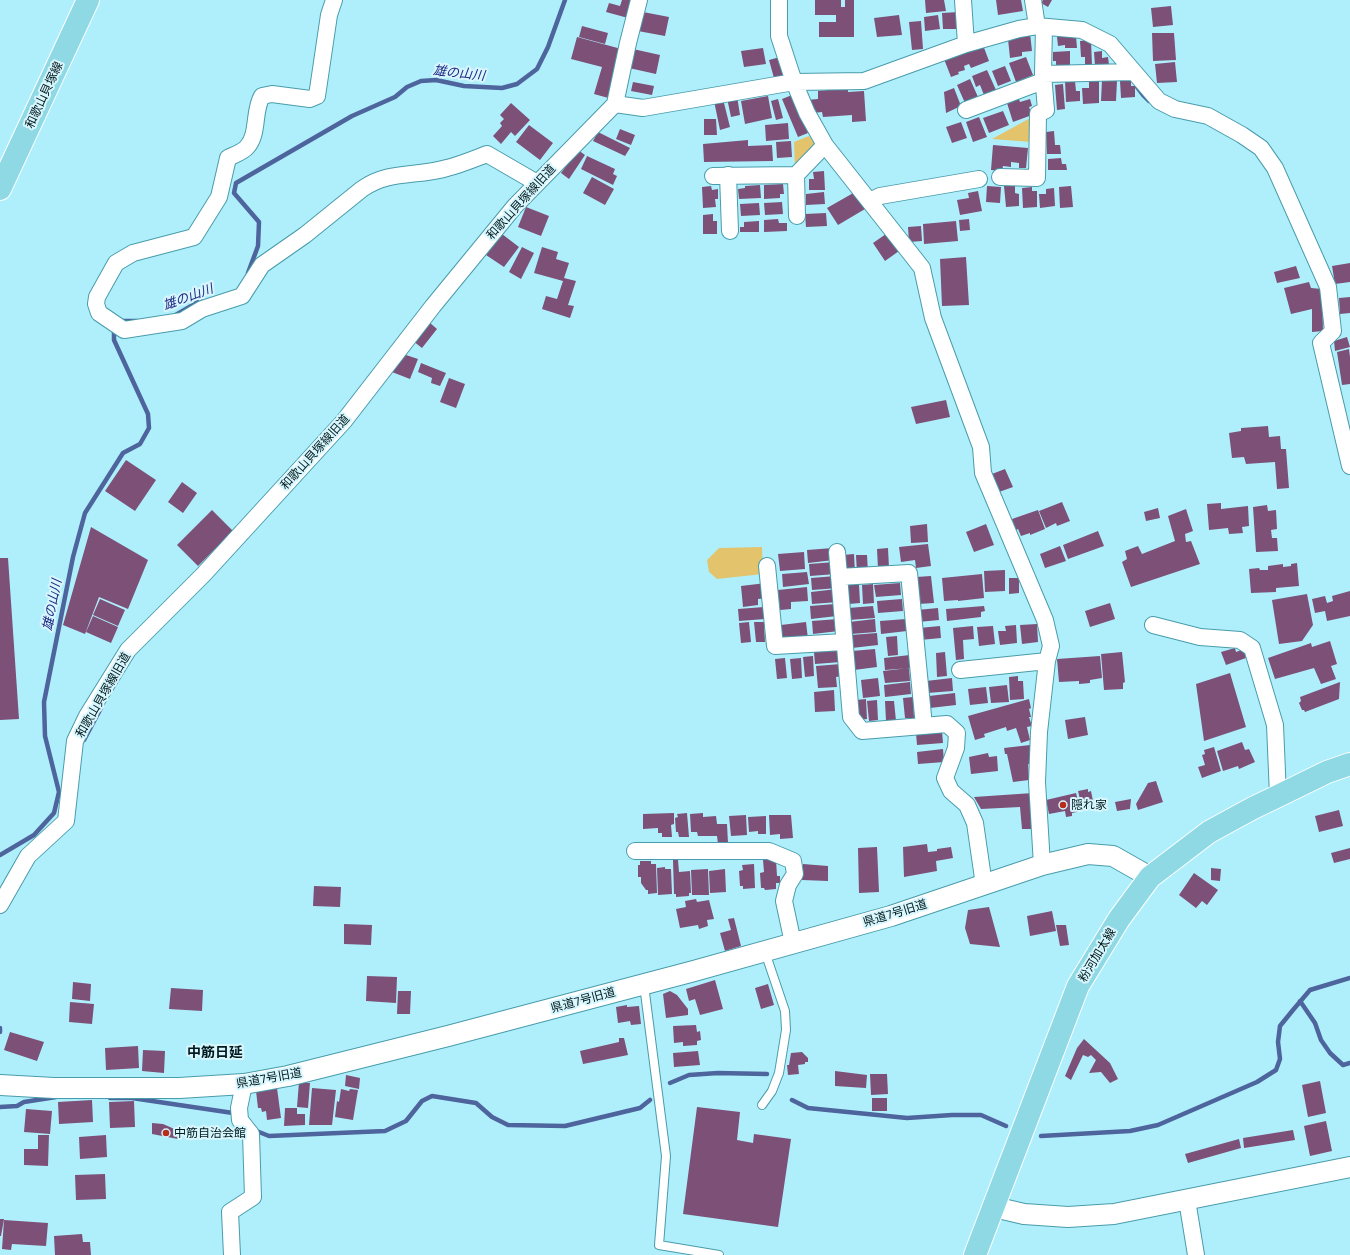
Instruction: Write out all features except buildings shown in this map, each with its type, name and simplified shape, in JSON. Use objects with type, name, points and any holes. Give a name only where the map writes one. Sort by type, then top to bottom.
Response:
[{"type":"main road","name":"和歌山貝塚線","points":[[0,190],[88,0]]},
{"type":"main road","name":"粉河加太線","points":[[975,1255],[1078,986],[1119,919],[1150,877],[1209,832],[1253,808],[1327,772],[1350,764]]},
{"type":"street","points":[[334,0],[329,15],[316,96],[310,99],[272,94],[262,96],[258,102],[252,139],[247,148],[228,158],[219,197],[194,237],[133,253],[116,263],[97,297],[96,304],[99,313],[124,330],[182,322],[202,309],[242,296],[262,265],[305,235],[371,182],[388,176],[417,174],[446,168],[487,154],[537,183]]},
{"type":"street","points":[[639,0],[615,104],[643,108],[794,82],[864,81],[966,44],[1019,29],[1040,26],[1082,30],[1110,44],[1127,72],[1159,101],[1175,109],[1208,116],[1242,135],[1262,148],[1275,168],[1328,287],[1333,331],[1321,343],[1350,466]]},
{"type":"street","points":[[779,0],[779,36],[794,82],[807,113],[825,145],[922,268],[933,318],[981,447],[983,473],[1045,620],[1051,646],[1047,661],[1039,732],[1037,782],[1042,865]]},
{"type":"street","points":[[963,0],[966,44]]},
{"type":"street","points":[[1000,177],[1037,178],[1038,114],[1046,110],[1040,26],[1033,0]]},
{"type":"street","points":[[966,110],[1043,78],[1127,72]]},
{"type":"street","name":"和歌山貝塚線旧道","points":[[0,905],[28,856],[66,821],[76,741],[87,716],[128,650],[204,575],[344,421],[433,306],[515,206],[615,104]]},
{"type":"street","points":[[797,216],[796,175],[825,145]]},
{"type":"street","points":[[730,231],[720,175],[796,175]]},
{"type":"street","points":[[870,201],[880,196],[979,179]]},
{"type":"street","points":[[837,552],[850,717],[862,731],[946,724],[957,733],[956,748],[945,778],[951,791],[967,805],[975,823],[984,885]]},
{"type":"street","points":[[767,566],[775,646],[844,642]]},
{"type":"street","points":[[839,578],[910,573],[924,726]]},
{"type":"street","points":[[1153,625],[1200,637],[1240,640],[1252,648],[1275,724],[1278,796]]},
{"type":"street","points":[[960,670],[1047,661]]},
{"type":"street","points":[[635,851],[769,851],[793,861],[794,874],[788,885],[784,902],[793,943]]},
{"type":"street","name":"県道7号旧道","points":[[0,1086],[54,1088],[178,1088],[244,1084],[288,1076],[448,1036],[644,984],[891,916],[1042,865],[1088,854],[1113,856],[1150,877]]},
{"type":"street","points":[[232,1255],[230,1212],[253,1197],[251,1134],[240,1120],[239,1108],[244,1084]]},
{"type":"street","points":[[994,1207],[1024,1214],[1068,1216],[1114,1214],[1350,1167]]},
{"type":"street","points":[[1187,1200],[1196,1255]]},
{"type":"lane","points":[[762,1105],[772,1091],[779,1073],[786,1030],[785,1010],[764,951]]},
{"type":"lane","points":[[644,984],[666,1156],[659,1245],[719,1255]]},
{"type":"shaded area","points":[[1032,117],[1031,142],[992,139]]},
{"type":"shaded area","points":[[809,136],[816,145],[795,169],[794,142]]},
{"type":"shaded area","points":[[762,547],[763,574],[717,579],[709,572],[707,560],[719,548]]},
{"type":"waterway","name":"雄の山川","points":[[248,273],[258,246],[259,222],[234,193],[236,183],[352,116],[395,97],[407,87],[421,81],[436,80],[464,86],[502,88],[517,84],[537,69],[548,47],[565,0]]},
{"type":"waterway","points":[[1137,87],[1149,101]]},
{"type":"waterway","name":"雄の山川","points":[[174,316],[198,302],[204,301]]},
{"type":"waterway","name":"雄の山川","points":[[121,322],[137,321]]},
{"type":"waterway","name":"雄の山川","points":[[0,855],[34,835],[54,813],[59,792],[45,736],[44,702],[73,557],[85,513],[123,453],[140,444],[149,428],[148,414],[114,340],[114,328]]},
{"type":"waterway","points":[[84,740],[101,708]]},
{"type":"waterway","points":[[1041,1136],[1130,1131],[1158,1125],[1257,1082],[1276,1070],[1280,1059],[1278,1042],[1280,1026],[1310,990],[1350,978]]},
{"type":"waterway","points":[[1300,1001],[1315,1023],[1321,1040],[1330,1053],[1343,1065],[1350,1063]]},
{"type":"waterway","points":[[670,1083],[689,1075],[718,1073],[767,1074]]},
{"type":"waterway","points":[[254,1130],[269,1136],[385,1131],[406,1121],[422,1101],[432,1096],[476,1103],[492,1117],[508,1125],[565,1126],[640,1108],[650,1100]]},
{"type":"waterway","points":[[0,1107],[17,1106],[24,1102],[56,1097]]},
{"type":"waterway","points":[[110,1098],[132,1098],[233,1113]]},
{"type":"waterway","points":[[792,1100],[808,1108],[907,1118],[981,1115],[1006,1126]]},
{"type":"place","name":"隠れ家","points":[[1063,805]]},
{"type":"place","name":"中筋自治会館","points":[[166,1133]]},
{"type":"district","name":"中筋日延","points":[[215,1052]]}]
